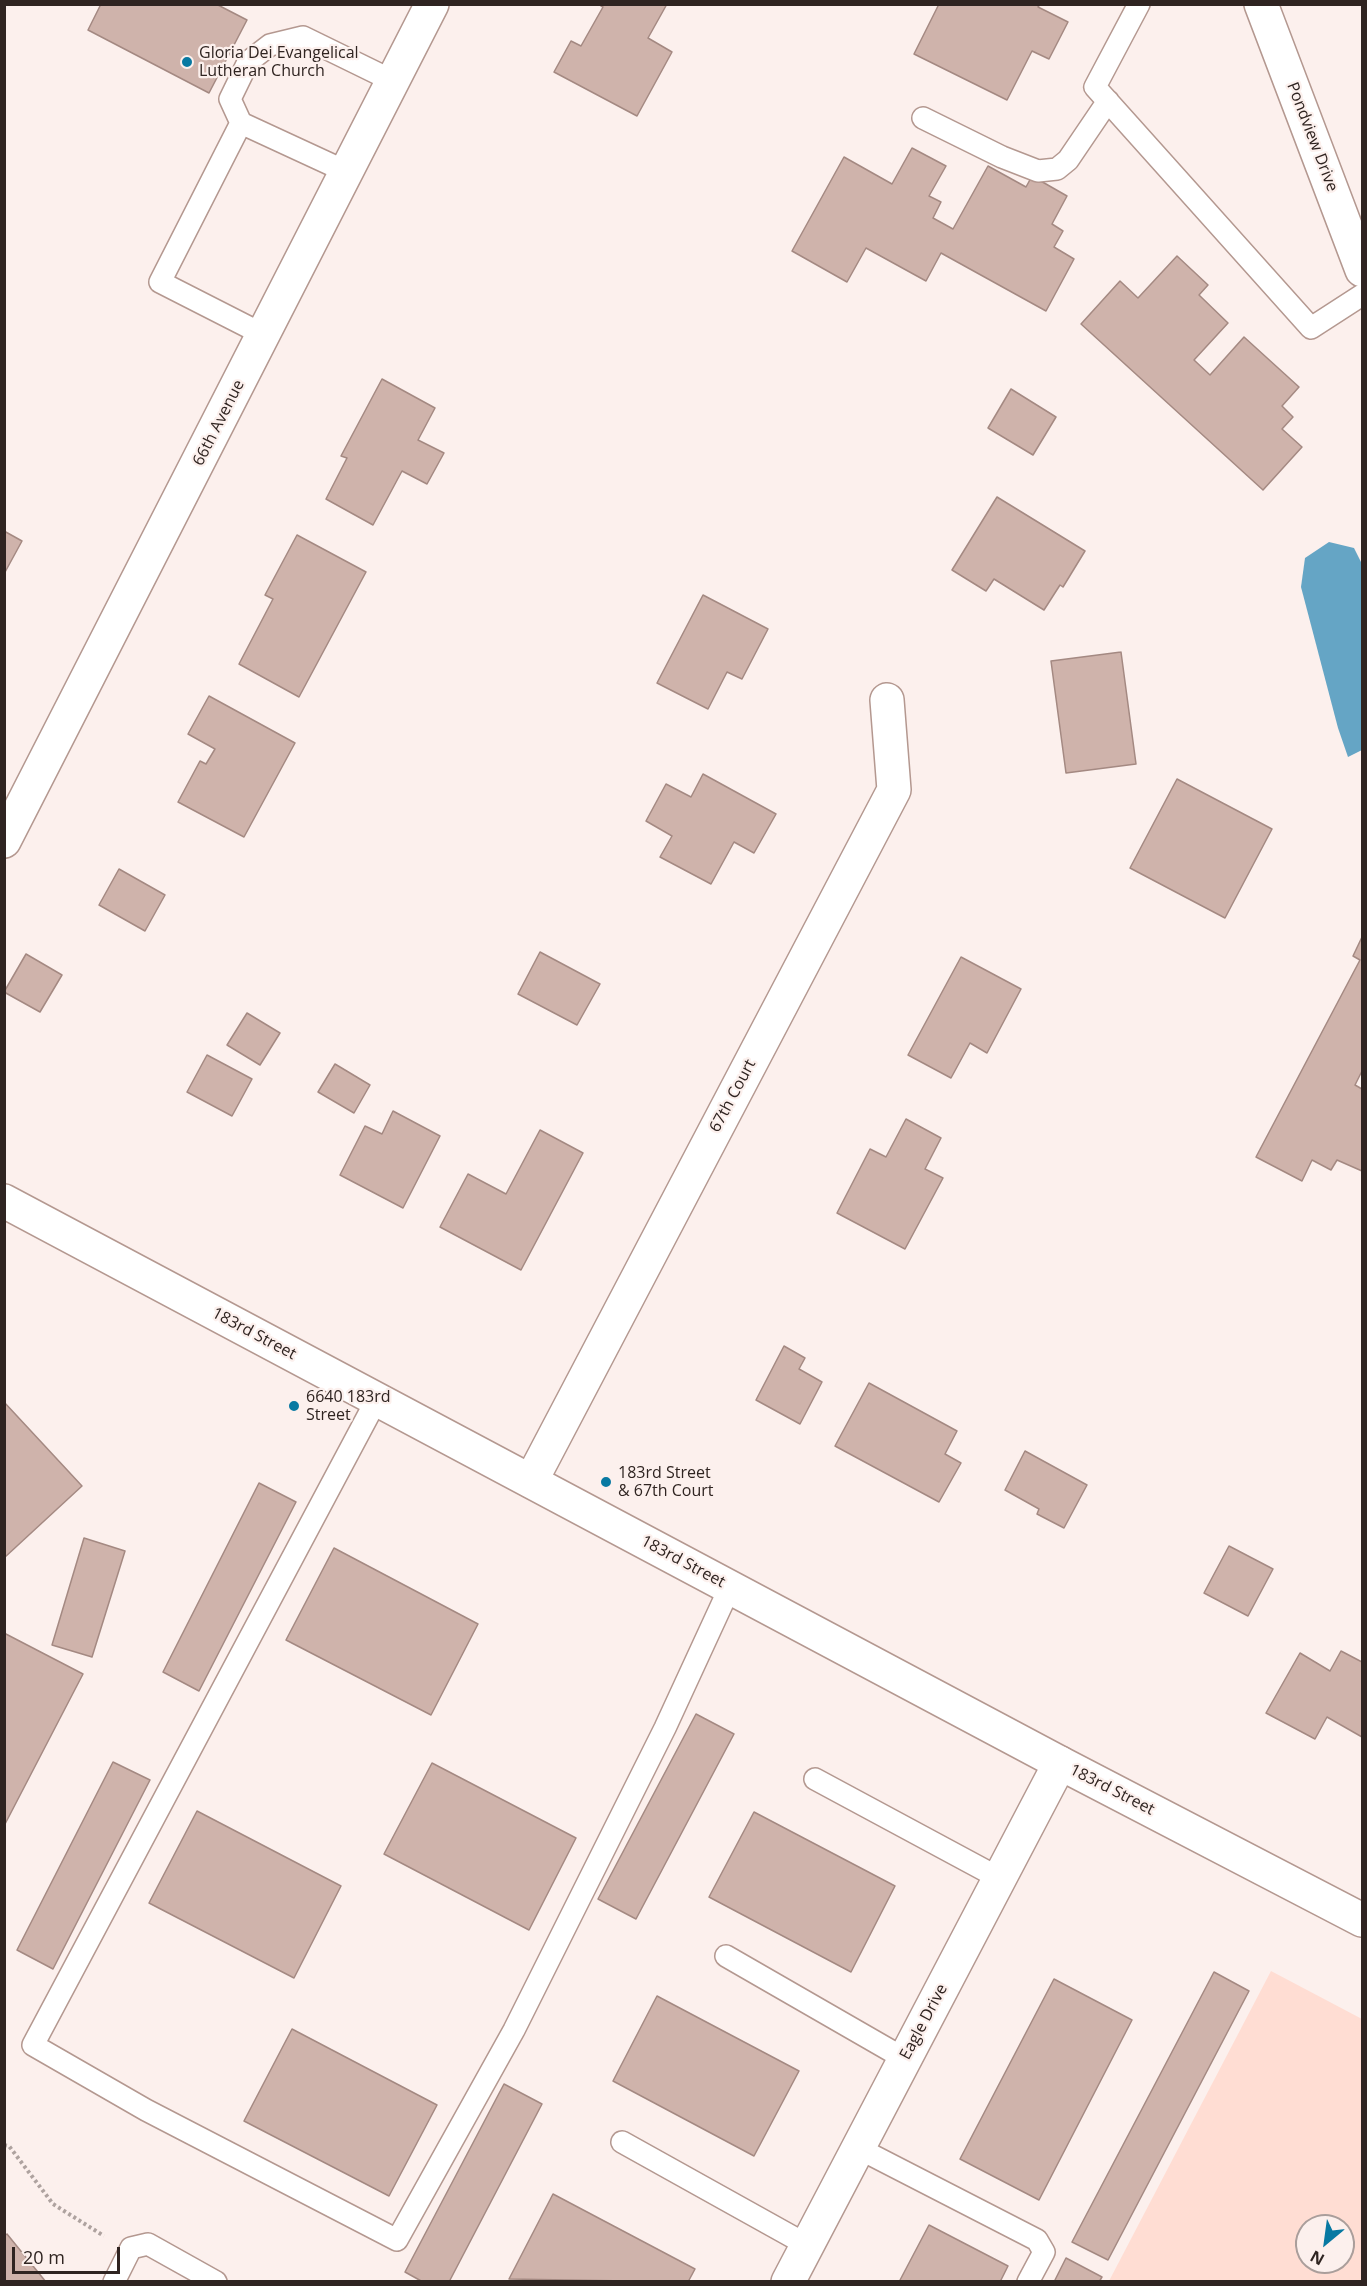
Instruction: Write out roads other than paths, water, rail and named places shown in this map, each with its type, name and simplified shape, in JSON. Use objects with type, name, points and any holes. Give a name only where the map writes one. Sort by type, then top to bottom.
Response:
[{"type":"street","name":"66th Avenue","points":[[4,841],[432,4]]},
{"type":"street","name":"Pondview Drive","points":[[1261,4],[1362,270]]},
{"type":"street","name":"67th Court","points":[[531,1481],[894,790],[887,700]]},
{"type":"street","name":"183rd Street","points":[[4,1201],[1060,1763],[1362,1920]]},
{"type":"street","name":"Eagle Drive","points":[[788,2282],[1060,1763]]},
{"type":"lane","points":[[1139,4],[1095,87],[1311,328],[1362,295]]},
{"type":"lane","points":[[347,172],[241,123],[230,99],[248,62],[270,45],[303,37],[393,81]]},
{"type":"lane","points":[[923,118],[1011,161],[1038,171],[1057,169],[1068,160],[1108,101]]},
{"type":"lane","points":[[241,123],[160,282],[264,335]]},
{"type":"lane","points":[[377,1399],[33,2045],[146,2110],[397,2240],[514,2030],[665,1728],[730,1587]]},
{"type":"lane","points":[[815,1779],[999,1878]]},
{"type":"lane","points":[[726,1956],[905,2059]]},
{"type":"lane","points":[[622,2142],[807,2245]]},
{"type":"lane","points":[[858,2148],[1038,2240],[1044,2252],[1028,2282]]},
{"type":"lane","points":[[114,2282],[131,2248],[148,2244],[216,2282]]},
{"type":"water","points":[[1329,542],[1354,548],[1362,564],[1362,750],[1348,757],[1338,728],[1301,587],[1305,558]]},
{"type":"place","name":"Gloria Dei Evangelical Lutheran Church","points":[[187,62]]},
{"type":"place","name":"6640 183rd Street","points":[[294,1406]]},
{"type":"place","name":"183rd Street & 67th Court","points":[[606,1482]]}]
